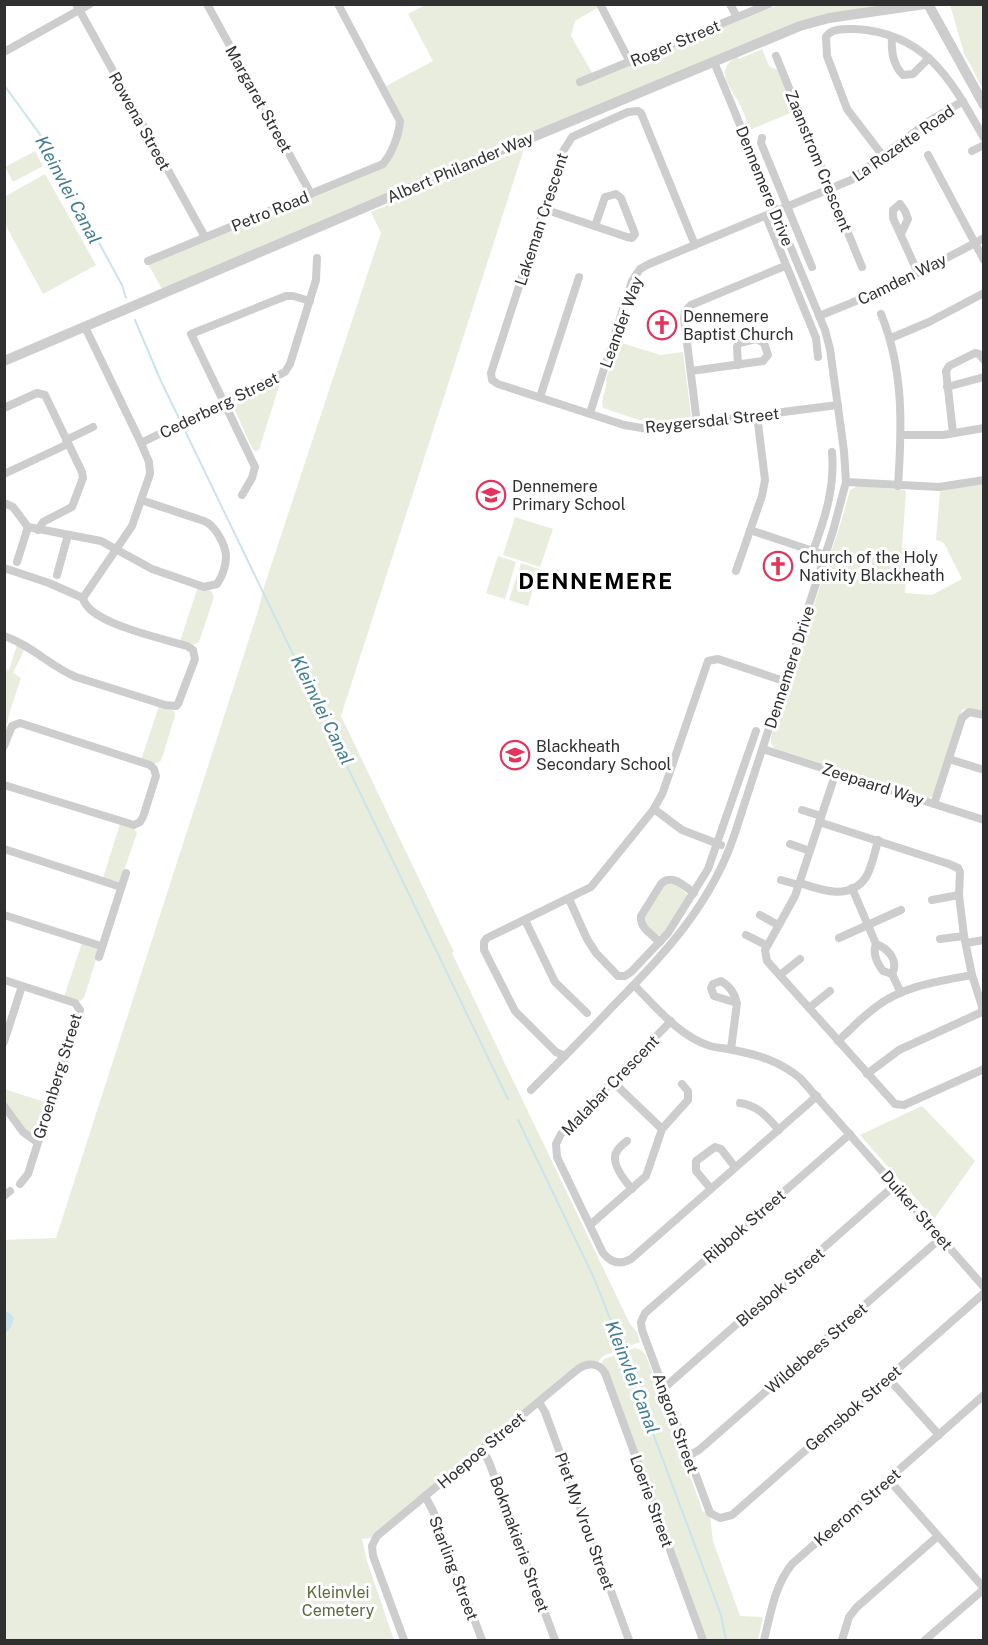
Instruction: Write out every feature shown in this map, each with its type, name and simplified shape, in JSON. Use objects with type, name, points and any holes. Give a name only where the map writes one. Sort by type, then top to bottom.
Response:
[{"type":"street","points":[[4,52],[78,7],[90,4]]},
{"type":"street","name":"Margaret Street","points":[[207,4],[311,194]]},
{"type":"street","name":"Petro Road","points":[[148,261],[383,164],[399,128],[399,116],[338,4]]},
{"type":"street","points":[[600,4],[630,62]]},
{"type":"street","points":[[730,4],[737,17]]},
{"type":"street","name":"Roger Street","points":[[580,82],[770,4]]},
{"type":"street","name":"Albert Philander Way","points":[[4,361],[818,20],[926,4],[984,105]]},
{"type":"street","name":"Rowena Street","points":[[78,7],[205,237]]},
{"type":"street","points":[[883,156],[847,109],[827,56],[825,40],[827,34],[831,32],[851,29],[874,32],[892,37],[917,49],[949,79],[984,138]]},
{"type":"street","points":[[892,37],[892,53],[903,75],[913,74],[929,58]]},
{"type":"street","name":"Zaanstrom Crescent","points":[[776,56],[862,267]]},
{"type":"street","name":"Dennemere Drive","points":[[531,1090],[634,986],[684,928],[713,885],[730,848],[825,555],[846,482],[830,349],[819,315],[714,62]]},
{"type":"street","name":"La Rozette Road","points":[[776,212],[851,180],[928,122],[963,101]]},
{"type":"street","name":"Lakeman Crescent","points":[[491,373],[562,153],[569,139],[628,112],[638,111],[642,115],[695,245]]},
{"type":"street","points":[[762,138],[761,143],[812,267]]},
{"type":"street","points":[[972,152],[984,146]]},
{"type":"street","points":[[928,155],[984,260]]},
{"type":"street","points":[[544,209],[629,238],[635,234],[621,198],[616,194],[605,197],[595,226]]},
{"type":"street","name":"Leander Way","points":[[590,414],[634,277],[644,266],[776,212]]},
{"type":"street","points":[[766,216],[816,338],[818,357]]},
{"type":"street","points":[[901,234],[918,273]]},
{"type":"street","name":"Camden Way","points":[[819,315],[918,273],[984,238]]},
{"type":"street","name":"Cederberg Street","points":[[141,443],[285,372],[290,364],[316,280],[317,258]]},
{"type":"street","points":[[697,423],[684,318],[686,308],[785,266]]},
{"type":"street","points":[[540,397],[579,277]]},
{"type":"street","points":[[891,338],[934,319],[984,292]]},
{"type":"street","points":[[182,338],[286,296],[310,301]]},
{"type":"street","points":[[881,314],[891,338],[901,404],[902,435],[898,486]]},
{"type":"street","points":[[83,598],[132,526],[150,466],[85,327]]},
{"type":"street","points":[[191,334],[255,467],[252,478],[242,495]]},
{"type":"street","points":[[953,433],[945,373],[950,366],[975,353],[984,360]]},
{"type":"street","points":[[691,371],[738,365]]},
{"type":"street","name":"Reygersdal Street","points":[[491,373],[493,382],[624,425],[648,429],[838,405]]},
{"type":"street","points":[[947,387],[984,377]]},
{"type":"street","points":[[4,408],[34,394],[43,393],[48,399],[83,475],[70,509],[43,522],[38,530]]},
{"type":"street","points":[[736,571],[765,480],[757,415]]},
{"type":"street","points":[[4,474],[93,427]]},
{"type":"street","points":[[902,435],[936,436],[984,428]]},
{"type":"street","points":[[813,551],[831,497],[832,452]]},
{"type":"street","points":[[846,482],[939,487],[984,480]]},
{"type":"street","points":[[4,503],[13,507],[28,527],[101,541],[144,566],[204,587],[214,586],[220,579],[226,554],[210,524],[141,500]]},
{"type":"street","points":[[17,562],[28,527]]},
{"type":"street","points":[[750,530],[825,555]]},
{"type":"street","points":[[57,575],[68,535]]},
{"type":"street","points":[[4,568],[49,583],[83,598],[87,607],[106,619],[193,650],[195,659],[178,704],[173,706],[76,677],[58,668],[22,643],[4,636]]},
{"type":"street","points":[[565,1056],[556,1052],[516,1011],[483,949],[483,942],[569,899],[595,883],[654,809],[666,785],[708,661],[718,659],[784,681]]},
{"type":"street","points":[[934,804],[964,715],[973,712],[984,715]]},
{"type":"street","points":[[4,746],[10,728],[14,724],[23,724],[150,765],[155,771],[156,778],[143,818],[134,825],[4,785]]},
{"type":"street","name":"Dennemere Drive","points":[[569,899],[591,946],[620,976],[631,972],[668,933],[708,869],[756,731]]},
{"type":"street","name":"Zeepaard Way","points":[[762,749],[984,820]]},
{"type":"street","points":[[949,759],[984,770]]},
{"type":"street","points":[[836,772],[799,884],[766,945],[764,953],[767,961],[891,1101],[901,1105],[984,1069]]},
{"type":"street","points":[[654,809],[682,830],[730,848]]},
{"type":"street","points":[[802,810],[820,819],[954,866],[960,872],[959,895],[965,939],[982,1012],[899,1050],[867,1074]]},
{"type":"street","points":[[781,880],[833,893],[852,888],[866,876],[878,840]]},
{"type":"street","points":[[790,844],[810,850]]},
{"type":"street","points":[[4,849],[121,887]]},
{"type":"street","points":[[99,957],[126,873]]},
{"type":"street","points":[[660,942],[642,925],[640,920],[661,884],[671,879],[694,893]]},
{"type":"street","points":[[852,888],[876,945],[874,952],[879,966],[884,973],[892,974]]},
{"type":"street","points":[[932,900],[959,895]]},
{"type":"street","points":[[839,938],[902,910]]},
{"type":"street","points":[[4,915],[101,945]]},
{"type":"street","points":[[760,915],[778,925]]},
{"type":"street","points":[[525,920],[555,982],[586,1013]]},
{"type":"street","points":[[746,935],[766,945]]},
{"type":"street","points":[[940,939],[984,940]]},
{"type":"street","points":[[876,945],[886,948],[890,954],[895,966],[892,974],[901,993]]},
{"type":"street","points":[[780,975],[800,959]]},
{"type":"street","points":[[838,1041],[876,1007],[901,993],[932,982],[972,975]]},
{"type":"street","name":"Groenberg Street","points":[[4,980],[75,1003],[80,1010],[27,1174],[20,1184]]},
{"type":"street","points":[[4,1042],[22,986]]},
{"type":"street","name":"Duiker Street","points":[[634,986],[671,1021],[697,1040],[710,1046],[757,1054],[788,1068],[817,1096],[984,1287]]},
{"type":"street","points":[[809,1008],[830,991]]},
{"type":"street","points":[[731,1049],[737,1004]]},
{"type":"street","name":"Malabar Crescent","points":[[671,1021],[561,1134],[556,1144],[557,1157],[590,1226],[606,1257],[613,1262],[624,1262],[631,1259],[817,1096]]},
{"type":"street","points":[[612,1081],[662,1129]]},
{"type":"street","points":[[590,1226],[642,1181],[649,1171],[662,1129],[688,1100],[688,1091],[682,1084]]},
{"type":"street","points":[[740,1103],[762,1111],[779,1130]]},
{"type":"street","points":[[4,1106],[23,1132],[37,1142]]},
{"type":"street","name":"Ribbok Street","points":[[641,1322],[645,1313],[850,1134]]},
{"type":"street","points":[[627,1141],[617,1151],[615,1159],[622,1177],[632,1189]]},
{"type":"street","points":[[711,1189],[696,1171],[696,1161],[715,1147],[721,1149],[735,1167]]},
{"type":"street","name":"Blesbok Street","points":[[664,1388],[895,1185]]},
{"type":"street","name":"Wildebees Street","points":[[688,1456],[699,1450],[941,1238]]},
{"type":"street","name":"Gemsbok Street","points":[[720,1518],[732,1515],[984,1293]]},
{"type":"street","name":"Angora Street","points":[[641,1322],[708,1509],[720,1518]]},
{"type":"street","name":"Hoepoe Street","points":[[404,1641],[374,1560],[372,1546],[376,1536],[581,1367],[588,1364],[595,1365]]},
{"type":"street","name":"Loerie Street","points":[[595,1365],[605,1373],[703,1641]]},
{"type":"street","points":[[888,1378],[939,1435]]},
{"type":"street","name":"Keerom Street","points":[[764,1641],[775,1594],[787,1571],[798,1558],[984,1395]]},
{"type":"street","name":"Piet My Vrou Street","points":[[539,1402],[545,1412],[629,1641]]},
{"type":"street","name":"Bokmakierie Street","points":[[482,1449],[489,1462],[555,1641]]},
{"type":"street","points":[[888,1479],[984,1589],[925,1641]]},
{"type":"street","name":"Starling Street","points":[[425,1496],[433,1511],[482,1641]]},
{"type":"street","points":[[843,1641],[849,1617],[857,1607],[938,1536]]},
{"type":"green space","points":[[425,5],[602,5],[575,21],[571,36],[593,74],[580,86],[778,5],[902,5],[832,13],[162,289],[148,264],[381,167],[395,144],[401,128],[398,111],[386,86],[433,61],[408,14]]},
{"type":"green space","points":[[950,5],[983,5],[983,89],[964,53]]},
{"type":"green space","points":[[762,49],[769,66],[778,70],[795,111],[752,129],[749,128],[725,73],[726,67],[737,57],[739,59]]},
{"type":"green space","name":"Kleinvlei Cemetery","points":[[524,149],[341,716],[454,952],[452,953],[640,1342],[603,1356],[598,1362],[594,1361],[372,1538],[362,1539],[367,1561],[394,1640],[5,1640],[4,1335],[8,1332],[8,1312],[5,1311],[4,1240],[56,1238],[264,587],[381,233],[371,212]]},
{"type":"green space","points":[[35,151],[43,166],[13,182],[5,167]]},
{"type":"green space","points":[[45,174],[96,265],[43,294],[5,224],[4,197]]},
{"type":"green space","points":[[619,342],[660,355],[683,352],[691,415],[689,419],[662,423],[657,420],[639,420],[603,408],[606,379]]},
{"type":"green space","points":[[278,383],[279,386],[259,450],[255,451],[233,406]]},
{"type":"green space","points":[[983,483],[983,713],[968,708],[962,710],[933,796],[929,798],[774,748],[771,737],[850,490],[858,486],[905,490],[902,548],[908,548],[905,593],[932,595],[962,579],[944,543],[936,540],[940,491]]},
{"type":"green space","points":[[515,517],[553,529],[540,567],[503,555]]},
{"type":"green space","points":[[498,556],[516,562],[505,599],[486,593]]},
{"type":"green space","points":[[521,563],[539,569],[528,606],[509,600]]},
{"type":"green space","points":[[198,587],[211,591],[214,597],[199,642],[193,645],[180,641]]},
{"type":"green space","points":[[18,642],[26,646],[13,673],[21,678],[9,714],[5,737],[5,669],[9,670]]},
{"type":"green space","points":[[159,706],[174,711],[175,716],[161,761],[154,764],[141,760]]},
{"type":"green space","points":[[120,824],[134,829],[137,833],[120,882],[103,878]]},
{"type":"green space","points":[[674,883],[688,895],[663,935],[657,935],[644,924],[644,917],[663,886]]},
{"type":"green space","points":[[82,943],[97,949],[98,953],[84,998],[78,1002],[64,997]]},
{"type":"green space","points":[[4,1089],[48,1103],[36,1134],[28,1134],[5,1102]]},
{"type":"green space","points":[[922,1106],[975,1161],[934,1219],[860,1135]]},
{"type":"green space","points":[[635,1348],[646,1355],[703,1512],[706,1511],[710,1516],[713,1541],[740,1616],[763,1617],[758,1640],[706,1640],[601,1364],[604,1359]]},
{"type":"water","points":[[5,1311],[14,1318],[5,1335]]},
{"type":"waterway","name":"Kleinvlei Canal","points":[[4,85],[39,133],[122,285],[126,298]]},
{"type":"waterway","name":"Kleinvlei Canal","points":[[135,320],[160,379],[508,1099]]},
{"type":"waterway","name":"Kleinvlei Canal","points":[[518,1120],[594,1278],[721,1615],[726,1640]]},
{"type":"place","name":"Dennemere Baptist Church","points":[[662,325]]},
{"type":"place","name":"Dennemere Primary School","points":[[491,495]]},
{"type":"place","name":"Church of the Holy Nativity Blackheath","points":[[778,566]]},
{"type":"place","name":"Blackheath Secondary School","points":[[515,755]]},
{"type":"district","name":"DENNEMERE","points":[[596,581]]}]
